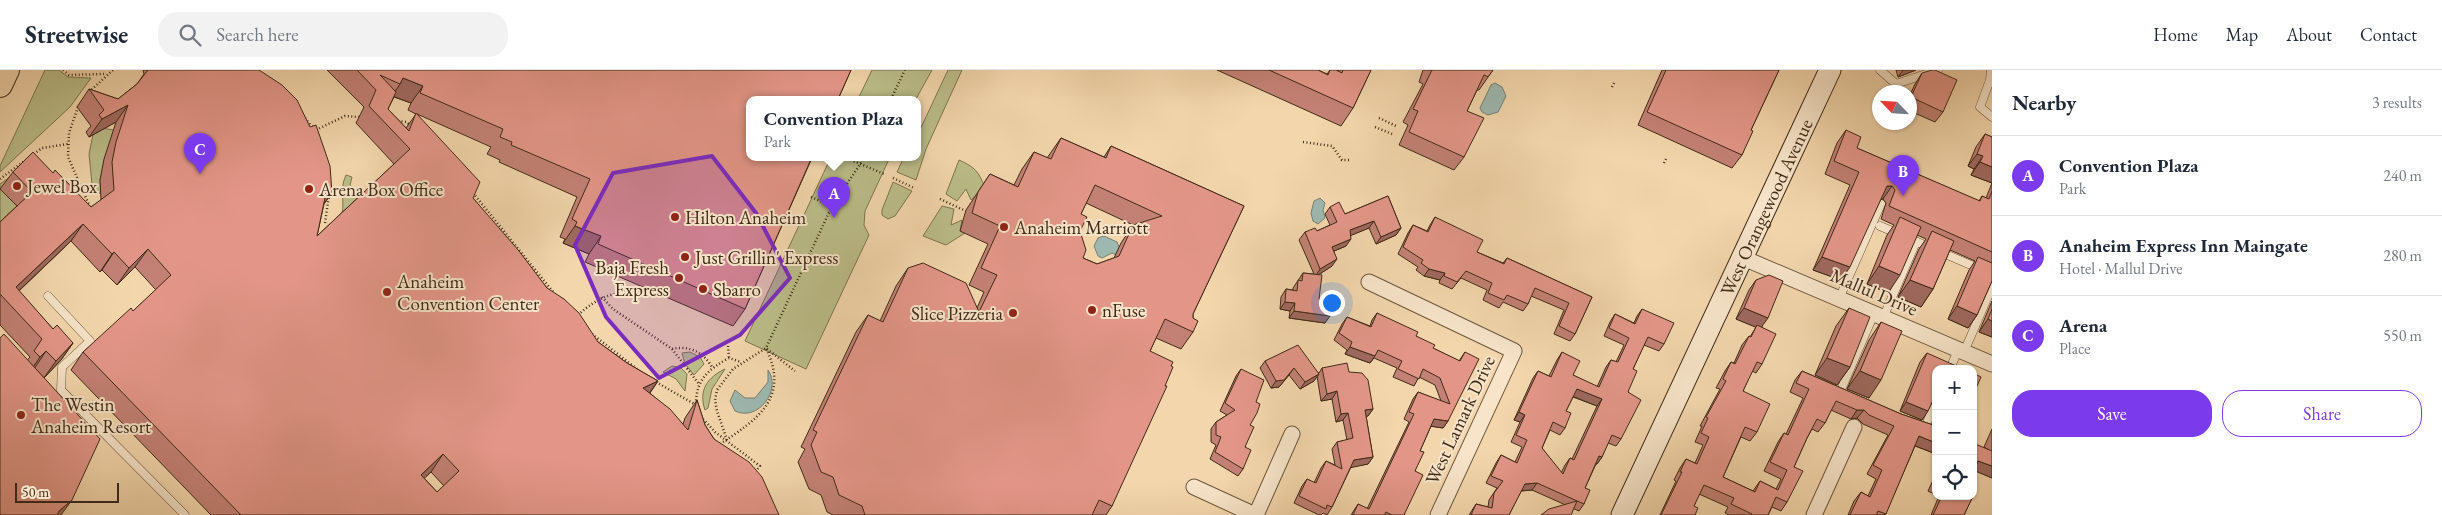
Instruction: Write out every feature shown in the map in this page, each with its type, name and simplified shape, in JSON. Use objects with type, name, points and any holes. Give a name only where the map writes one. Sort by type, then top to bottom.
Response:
[{"type":"main road","points":[[0,85],[7,70]]},
{"type":"main road","name":"West Orangewood Avenue","points":[[1622,515],[1700,344],[1830,70]]},
{"type":"street","name":"Mallul Drive","points":[[1741,257],[1992,364]]},
{"type":"street","name":"West Lamark Drive","points":[[1370,282],[1514,350],[1438,515]]},
{"type":"street","points":[[1814,515],[1854,427]]},
{"type":"street","points":[[1194,488],[1255,515],[1292,434]]},
{"type":"lane","points":[[1880,70],[1896,84],[1938,70]]},
{"type":"lane","points":[[1991,70],[1990,80],[1980,107],[1992,117]]},
{"type":"lane","points":[[1839,299],[1881,204]]},
{"type":"lane","points":[[1880,226],[1992,274]]},
{"type":"lane","points":[[1840,392],[1916,242]]},
{"type":"lane","points":[[1952,365],[1992,287]]},
{"type":"lane","points":[[48,296],[90,341],[62,367],[61,390],[54,396]]},
{"type":"lane","points":[[1831,388],[1848,395]]},
{"type":"lane","points":[[61,390],[185,515]]},
{"type":"lane","points":[[1925,427],[1932,410]]},
{"type":"lane","points":[[1916,424],[1932,430]]},
{"type":"path","points":[[62,70],[69,75],[106,74]]},
{"type":"path","points":[[86,96],[106,74],[113,70]]},
{"type":"path","points":[[892,96],[904,70]]},
{"type":"path","points":[[1612,87],[1615,81]]},
{"type":"path","points":[[81,103],[72,121],[68,157],[92,214]]},
{"type":"path","points":[[315,131],[345,116],[359,117]]},
{"type":"path","points":[[303,117],[315,131],[317,137]]},
{"type":"path","points":[[1379,118],[1396,126]]},
{"type":"path","points":[[388,120],[407,122],[413,128]]},
{"type":"path","points":[[1375,127],[1392,134]]},
{"type":"path","points":[[1303,142],[1318,146],[1332,146],[1342,160],[1351,160]]},
{"type":"path","points":[[0,179],[42,148],[68,144]]},
{"type":"path","points":[[1664,163],[1667,157]]},
{"type":"path","points":[[854,161],[884,174]]},
{"type":"path","points":[[727,440],[715,400],[722,381],[741,362],[766,348],[832,206],[862,161]]},
{"type":"path","points":[[893,178],[914,188]]},
{"type":"path","points":[[325,224],[328,212],[328,187]]},
{"type":"path","points":[[469,188],[556,295]]},
{"type":"path","points":[[811,196],[832,206]]},
{"type":"path","points":[[940,199],[976,215]]},
{"type":"path","points":[[575,317],[612,293],[638,290],[642,292]]},
{"type":"path","points":[[602,298],[613,309],[672,349],[699,384]]},
{"type":"path","points":[[587,328],[644,374]]},
{"type":"path","points":[[728,346],[729,358]]},
{"type":"path","points":[[672,349],[690,348],[704,356],[712,368]]},
{"type":"path","points":[[766,348],[795,371]]},
{"type":"path","points":[[718,446],[749,425],[761,413],[773,394],[775,374],[773,363],[766,348]]},
{"type":"path","points":[[696,404],[699,384],[704,375],[729,358],[741,362]]},
{"type":"path","points":[[652,379],[696,404],[706,424],[760,466],[755,473]]},
{"type":"highlighted area","points":[[712,156],[756,213],[790,278],[740,335],[659,378],[606,317],[575,245],[613,173]]},
{"type":"green space","points":[[45,70],[59,70],[68,77],[91,78],[70,107],[0,172],[0,166]]},
{"type":"green space","points":[[872,70],[932,70],[918,96],[859,96]]},
{"type":"green space","points":[[948,70],[962,70],[926,149],[916,180],[897,172],[902,161],[921,161],[921,128]]},
{"type":"green space","points":[[101,128],[114,130],[100,180],[101,193],[93,194],[89,154],[94,130]]},
{"type":"green space","points":[[959,160],[976,171],[985,188],[971,200],[966,189],[957,201],[946,194]]},
{"type":"green space","points":[[829,161],[888,161],[865,211],[864,225],[869,235],[806,369],[745,341]]},
{"type":"green space","points":[[20,170],[56,174],[68,183],[79,200],[0,228],[0,184]]},
{"type":"green space","points":[[346,175],[352,177],[350,185],[360,202],[340,221],[343,209],[343,187]]},
{"type":"green space","points":[[893,182],[912,191],[895,216],[888,219],[882,215],[882,210]]},
{"type":"green space","points":[[942,206],[954,209],[951,225],[962,220],[960,231],[965,233],[946,245],[923,236]]},
{"type":"green space","points":[[690,352],[700,357],[704,364],[694,375],[685,364],[682,353]]},
{"type":"green space","points":[[672,366],[681,368],[687,374],[685,391],[676,379],[663,372]]},
{"type":"green space","points":[[725,369],[712,389],[708,408],[705,410],[703,396],[706,385],[709,380]]},
{"type":"water","points":[[1495,83],[1502,87],[1506,96],[1498,112],[1488,115],[1482,112],[1480,108],[1491,85]]},
{"type":"water","points":[[1320,198],[1325,203],[1323,210],[1325,218],[1318,224],[1313,221],[1311,213],[1314,201]]},
{"type":"water","points":[[1104,236],[1117,242],[1119,247],[1138,256],[1124,259],[1112,253],[1102,258],[1098,256],[1094,246],[1098,238]]},
{"type":"water","points":[[768,370],[772,378],[772,386],[770,395],[765,402],[752,412],[735,411],[730,401],[735,390],[745,398],[755,398],[768,382]]},
{"type":"building","name":"Anaheim Convention Center","points":[[148,70],[259,70],[282,85],[297,100],[310,127],[316,125],[330,166],[332,193],[326,193],[317,236],[410,149],[369,106],[376,90],[357,70],[851,70],[839,96],[746,96],[746,161],[810,161],[745,309],[598,244],[601,236],[575,226],[577,222],[572,219],[590,179],[511,145],[512,142],[500,137],[503,129],[420,93],[423,86],[403,78],[400,84],[380,75],[396,92],[388,109],[409,131],[416,113],[480,182],[473,198],[519,251],[547,288],[564,299],[579,313],[598,342],[627,363],[658,381],[643,388],[670,409],[688,430],[697,400],[705,425],[714,439],[749,462],[762,477],[779,515],[241,515],[83,352],[131,308],[133,311],[171,275],[148,249],[129,268],[114,252],[112,254],[83,224],[16,287],[53,329],[57,325],[73,343],[56,361],[46,351],[40,357],[34,351],[42,339],[0,294],[0,222],[32,192],[13,172],[33,152],[53,173],[55,170],[91,207],[114,190],[112,162],[116,142],[128,105],[102,119],[99,115],[104,110],[89,89],[118,99],[137,84]],"holes":[[[443,454],[459,471],[437,492],[421,475]]]},
{"type":"building","points":[[1269,70],[1318,70],[1328,75],[1330,70],[1342,73],[1343,70],[1371,70],[1353,108]]},
{"type":"building","points":[[1432,70],[1493,70],[1488,77],[1484,75],[1467,111],[1484,118],[1464,157],[1409,132],[1418,111],[1413,109]]},
{"type":"building","points":[[1666,70],[1779,70],[1751,130],[1753,131],[1742,155],[1647,112]]},
{"type":"building","points":[[1935,70],[1957,80],[1943,112],[1917,100],[1916,85],[1922,73]]},
{"type":"building","points":[[1846,130],[1861,137],[1857,148],[1980,201],[1982,196],[1989,199],[1992,191],[1992,252],[1889,206],[1895,190],[1892,186],[1887,186],[1850,267],[1822,257],[1859,172],[1834,161]]},
{"type":"building","points":[[1985,134],[1992,137],[1992,167],[1980,162],[1983,156],[1977,154]]},
{"type":"building","points":[[1061,138],[1106,158],[1111,146],[1244,206],[1193,314],[1193,318],[1198,321],[1193,332],[1165,319],[1150,351],[1173,362],[1171,366],[1173,367],[1165,386],[1167,386],[1112,506],[1099,500],[1092,515],[865,515],[862,506],[839,495],[833,477],[821,472],[811,445],[817,432],[813,430],[868,315],[883,322],[908,268],[923,263],[966,283],[979,312],[997,275],[981,268],[1000,226],[972,213],[978,192],[990,174],[1018,187],[1034,152],[1051,159]],"holes":[[[1095,185],[1162,216],[1133,225],[1119,256],[1097,264],[1083,258],[1086,250],[1080,231],[1087,217],[1081,214]]]},
{"type":"building","points":[[1388,196],[1401,228],[1381,237],[1374,221],[1350,230],[1351,239],[1332,247],[1337,259],[1320,269],[1305,232],[1315,228],[1317,231],[1337,222],[1330,207],[1339,202],[1345,214]]},
{"type":"building","points":[[1435,217],[1483,240],[1477,252],[1504,264],[1507,258],[1592,297],[1575,334],[1559,326],[1569,303],[1535,288],[1528,304],[1507,295],[1504,300],[1488,293],[1492,283],[1466,271],[1457,282],[1444,276],[1445,273],[1429,269],[1421,263],[1423,260],[1403,247],[1413,225],[1428,232]]},
{"type":"building","points":[[1900,217],[1921,227],[1900,275],[1879,266]]},
{"type":"building","points":[[1932,231],[1954,241],[1933,289],[1910,280]]},
{"type":"building","points":[[1978,257],[1992,263],[1992,281],[1977,315],[1957,306]]},
{"type":"building","points":[[1303,273],[1322,275],[1319,299],[1332,301],[1330,316],[1294,311],[1295,303],[1285,302],[1286,289],[1297,291],[1298,280],[1302,281]]},
{"type":"building","points":[[1769,275],[1783,281],[1768,318],[1744,308],[1756,280]]},
{"type":"building","points":[[1849,308],[1870,317],[1850,367],[1827,358]]},
{"type":"building","points":[[1642,309],[1674,323],[1664,344],[1648,337],[1633,369],[1637,371],[1628,392],[1641,400],[1621,439],[1612,435],[1602,457],[1599,456],[1585,488],[1590,490],[1584,504],[1537,483],[1525,484],[1509,515],[1471,515],[1476,504],[1492,508],[1494,493],[1503,481],[1491,476],[1501,455],[1517,463],[1527,440],[1516,435],[1525,415],[1519,412],[1538,371],[1551,377],[1562,352],[1580,361],[1573,375],[1599,387],[1611,360],[1618,362],[1629,338],[1609,328],[1615,314],[1635,324]],"holes":[[[1577,389],[1602,399],[1574,460],[1570,458],[1563,474],[1542,448],[1553,422],[1565,428],[1571,413],[1566,411]]]},
{"type":"building","points":[[1992,309],[1992,321],[1988,319]]},
{"type":"building","points":[[1377,313],[1418,332],[1416,336],[1435,345],[1433,348],[1460,361],[1465,352],[1479,359],[1448,421],[1434,419],[1420,451],[1424,452],[1415,471],[1423,475],[1404,515],[1392,515],[1386,512],[1384,515],[1353,515],[1358,504],[1369,509],[1414,414],[1409,412],[1418,392],[1450,404],[1440,378],[1423,369],[1419,379],[1398,369],[1402,361],[1378,350],[1375,356],[1350,347],[1352,342],[1339,333],[1347,317],[1371,327]]},
{"type":"building","points":[[1881,322],[1902,331],[1881,380],[1860,371]]},
{"type":"building","points":[[1757,325],[1776,334],[1762,364],[1757,362],[1743,391],[1770,404],[1757,432],[1745,427],[1723,477],[1755,492],[1760,481],[1778,490],[1787,470],[1770,462],[1784,433],[1788,435],[1809,389],[1796,383],[1802,371],[1901,414],[1932,425],[1932,441],[1919,436],[1886,514],[1878,511],[1876,515],[1850,515],[1861,492],[1870,497],[1882,470],[1873,465],[1894,426],[1869,415],[1864,410],[1857,410],[1836,401],[1825,423],[1817,419],[1807,438],[1794,467],[1803,471],[1787,502],[1776,497],[1768,515],[1751,515],[1731,504],[1734,498],[1704,485],[1694,506],[1698,508],[1695,515],[1661,515],[1682,472],[1680,472],[1686,459],[1697,464],[1709,437],[1701,433],[1708,418],[1706,417],[1726,381],[1723,379],[1731,362],[1735,364],[1749,336],[1751,337]]},
{"type":"building","name":"The Westin Anaheim Resort","points":[[4,334],[100,439],[72,500],[57,515],[0,515],[0,338]]},
{"type":"building","points":[[1298,345],[1319,374],[1305,382],[1294,368],[1284,380],[1276,381],[1265,361]]},
{"type":"building","points":[[1927,353],[1954,365],[1932,365],[1932,402],[1928,411],[1906,402]]},
{"type":"building","points":[[1347,363],[1349,372],[1362,373],[1368,380],[1373,409],[1365,410],[1373,457],[1354,460],[1332,507],[1327,505],[1326,509],[1299,496],[1307,479],[1316,483],[1326,461],[1342,469],[1337,442],[1353,438],[1348,413],[1341,414],[1337,391],[1327,394],[1322,368]]},
{"type":"building","points":[[1241,369],[1264,380],[1256,402],[1260,404],[1250,425],[1254,427],[1245,447],[1251,450],[1243,469],[1215,452],[1221,437],[1216,435],[1216,422],[1235,410],[1225,403]]},
{"type":"building","points":[[1977,375],[1981,377],[1977,386]]},
{"type":"building","points":[[1977,445],[1992,451],[1992,466],[1978,461],[1977,463]]},
{"type":"building","points":[[1940,500],[1971,500],[1964,515],[1933,515]]},
{"type":"building","points":[[1577,501],[1571,515],[1541,515],[1549,509]]},
{"type":"place","name":"Arena","points":[[200,174]]},
{"type":"place","name":"Jewel Box","points":[[17,186]]},
{"type":"place","name":"Arena Box Office","points":[[309,189]]},
{"type":"place","name":"Anaheim Express Inn Maingate","points":[[1903,196]]},
{"type":"place","name":"Hilton Anaheim","points":[[675,217]]},
{"type":"place","name":"Convention Plaza","points":[[834,218]]},
{"type":"place","name":"Anaheim Marriott","points":[[1004,227]]},
{"type":"place","name":"Just Grillin' Express","points":[[685,257]]},
{"type":"place","name":"Baja Fresh Express","points":[[679,278]]},
{"type":"place","name":"Sbarro","points":[[703,289]]},
{"type":"place","name":"Anaheim Convention Center","points":[[387,292]]},
{"type":"place","name":"nFuse","points":[[1092,310]]},
{"type":"place","name":"Slice Pizzeria","points":[[1013,313]]},
{"type":"place","name":"The Westin Anaheim Resort","points":[[21,415]]}]
